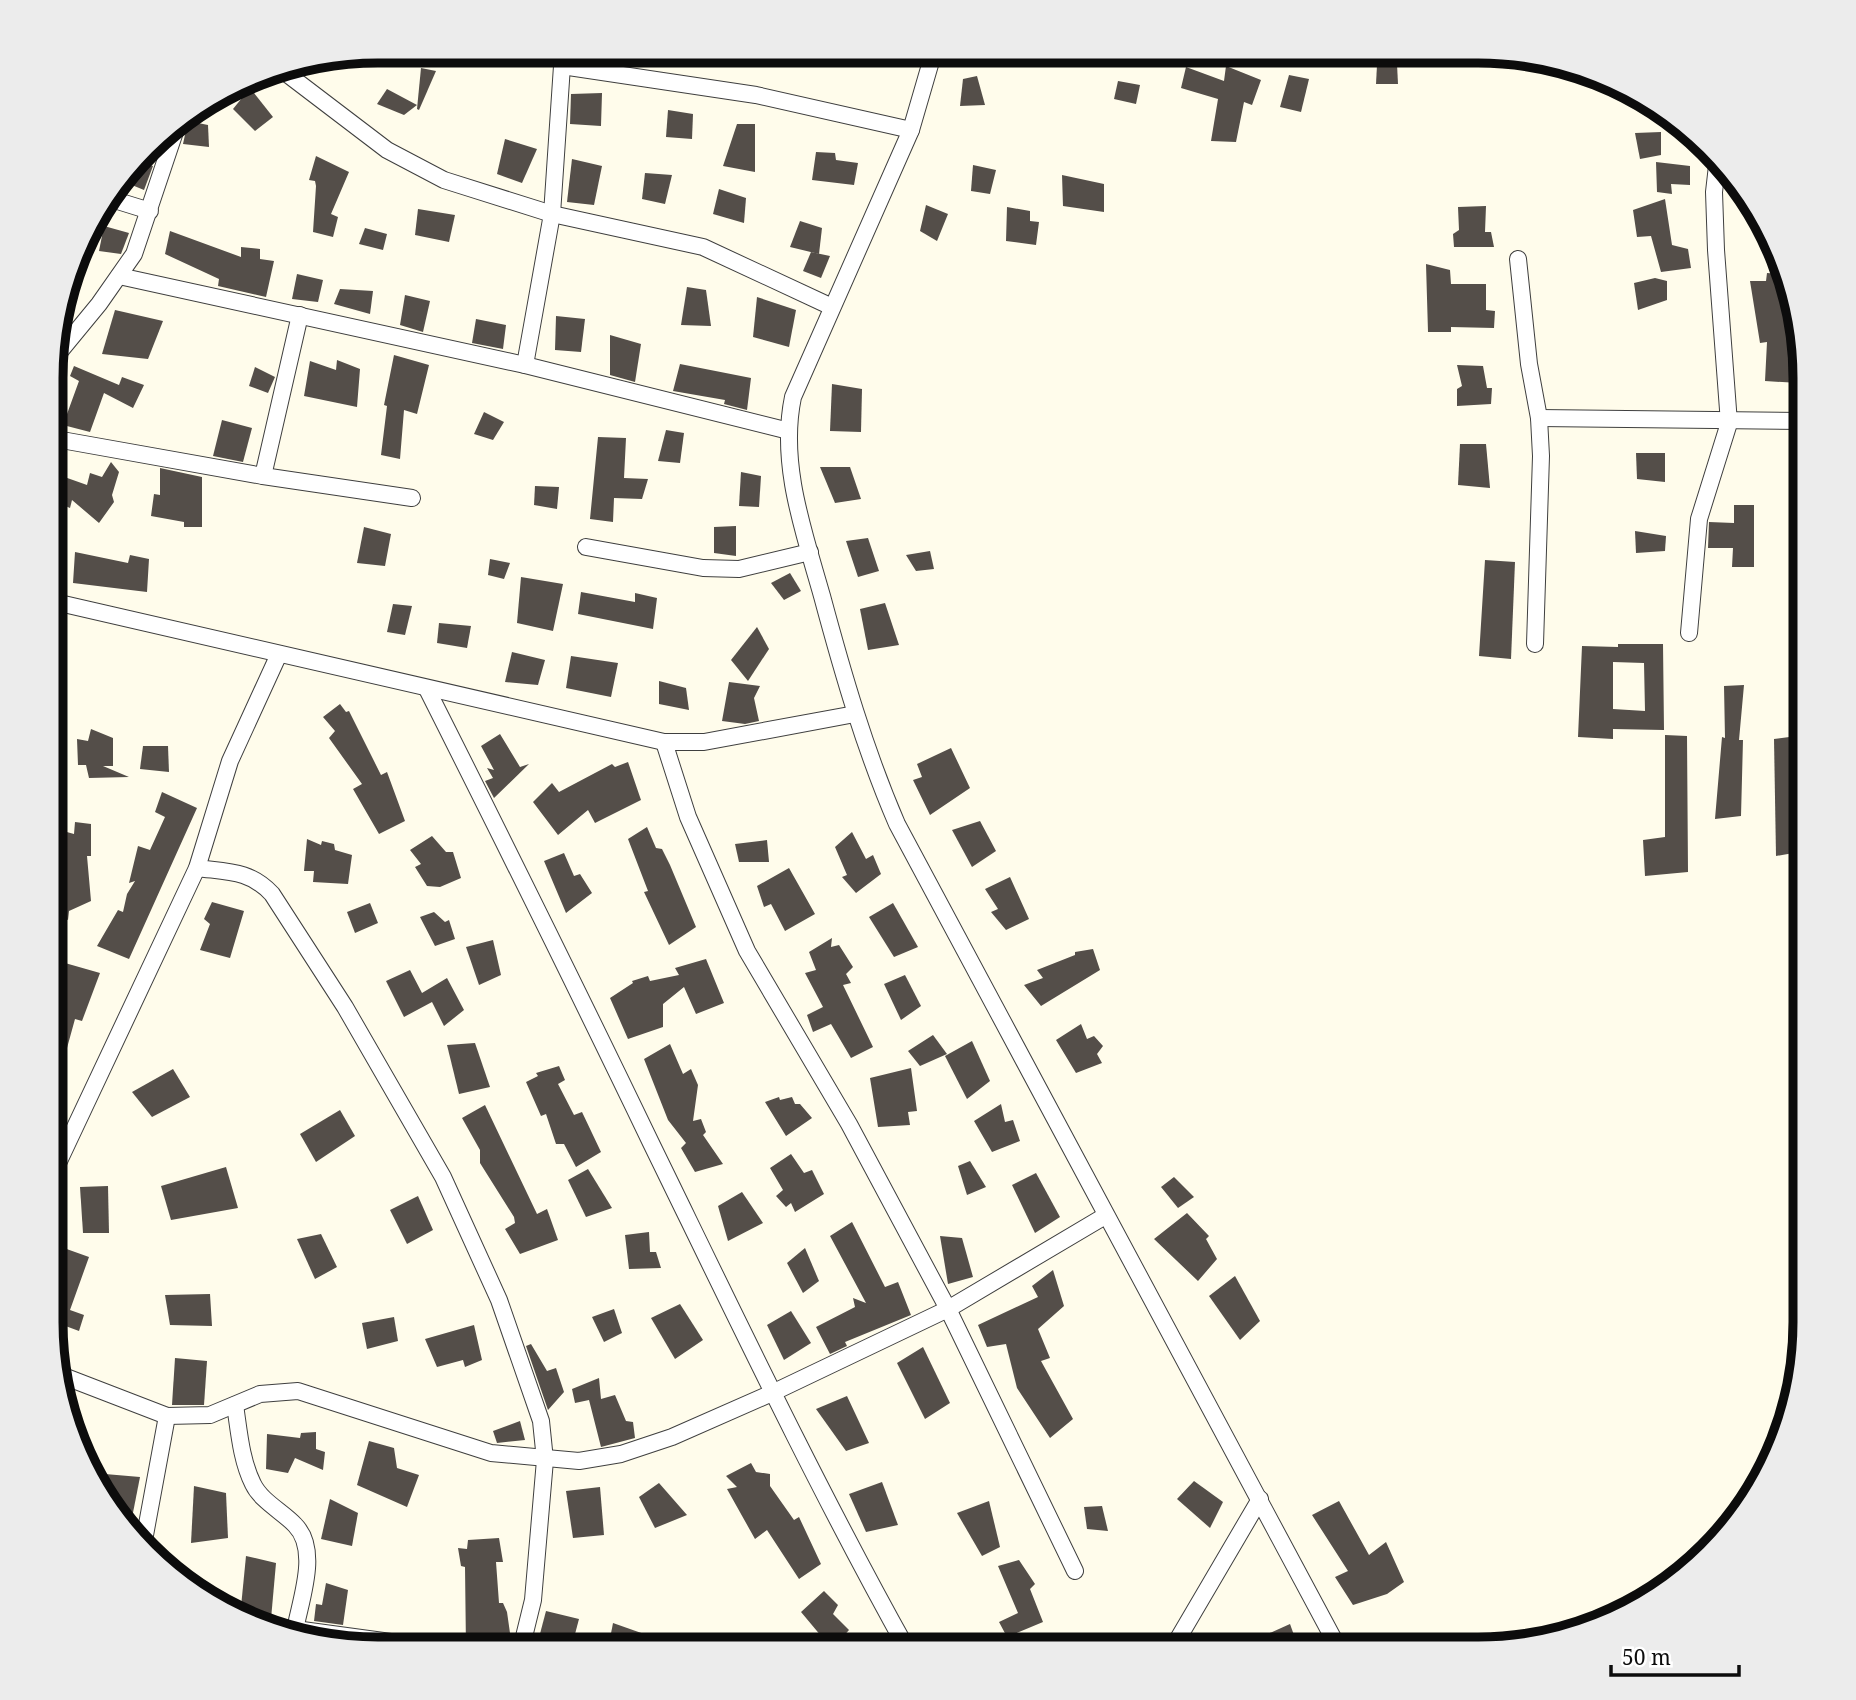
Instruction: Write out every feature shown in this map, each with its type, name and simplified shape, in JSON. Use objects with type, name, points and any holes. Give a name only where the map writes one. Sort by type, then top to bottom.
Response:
[{"type":"street","points":[[525,365],[552,214],[562,63]]},
{"type":"street","points":[[588,63],[756,95],[911,130]]},
{"type":"street","points":[[931,63],[911,130],[793,397],[789,431],[792,484],[866,752],[897,824],[1333,1637]]},
{"type":"street","points":[[290,76],[387,150],[444,180],[552,214],[703,247],[832,307]]},
{"type":"street","points":[[65,344],[134,254],[173,139]]},
{"type":"street","points":[[1689,633],[1699,519],[1730,423],[1716,250],[1714,192],[1716,172]]},
{"type":"street","points":[[117,201],[150,211]]},
{"type":"street","points":[[1518,259],[1529,365],[1539,418],[1541,456],[1535,644]]},
{"type":"street","points":[[119,276],[525,365],[789,431]]},
{"type":"street","points":[[263,476],[300,315]]},
{"type":"street","points":[[1539,418],[1730,423],[1793,421]]},
{"type":"street","points":[[63,440],[263,476],[412,498]]},
{"type":"street","points":[[586,547],[703,568],[739,569],[766,565],[810,552]]},
{"type":"street","points":[[63,604],[664,742],[704,742],[855,714]]},
{"type":"street","points":[[63,1153],[197,868],[230,761],[279,654]]},
{"type":"street","points":[[427,689],[541,915],[772,1393],[853,1553],[899,1637]]},
{"type":"street","points":[[664,742],[688,817],[747,951],[849,1124],[948,1309],[1075,1571]]},
{"type":"street","points":[[197,868],[248,876],[260,881],[345,1007],[443,1177],[499,1300],[541,1421],[545,1460],[533,1600],[524,1637]]},
{"type":"street","points":[[68,1378],[167,1416],[210,1415],[260,1394],[298,1391],[491,1453],[579,1461],[621,1454],[672,1437],[772,1393],[948,1309],[1105,1216]]},
{"type":"street","points":[[235,1405],[245,1465],[254,1487],[298,1527],[305,1546],[307,1567],[296,1626]]},
{"type":"street","points":[[145,1534],[167,1416]]},
{"type":"street","points":[[1179,1637],[1259,1499]]},
{"type":"building","points":[[1397,64],[1398,84],[1376,84],[1377,65]]},
{"type":"building","points":[[1226,66],[1261,80],[1252,105],[1244,102],[1236,142],[1211,141],[1218,99],[1181,88],[1186,67],[1224,81]]},
{"type":"building","points":[[421,68],[436,71],[419,110],[417,109]]},
{"type":"building","points":[[1289,75],[1309,79],[1301,112],[1280,107]]},
{"type":"building","points":[[977,76],[985,105],[960,106],[963,79]]},
{"type":"building","points":[[1118,81],[1140,85],[1136,104],[1114,99]]},
{"type":"building","points":[[387,89],[417,105],[404,115],[377,104]]},
{"type":"building","points":[[251,90],[273,117],[255,131],[233,109]]},
{"type":"building","points":[[602,93],[601,126],[570,124],[571,94]]},
{"type":"building","points":[[668,110],[693,114],[692,139],[666,137]]},
{"type":"building","points":[[194,122],[208,125],[209,147],[183,144],[187,128]]},
{"type":"building","points":[[737,124],[755,124],[755,172],[723,166]]},
{"type":"building","points":[[1661,132],[1661,155],[1640,159],[1635,133]]},
{"type":"building","points":[[505,139],[537,149],[522,183],[497,174]]},
{"type":"building","points":[[816,152],[835,153],[836,160],[858,163],[854,185],[812,180]]},
{"type":"building","points":[[316,156],[349,172],[331,214],[338,217],[333,237],[313,232],[316,186],[315,181],[309,180]]},
{"type":"building","points":[[572,159],[602,166],[594,205],[567,202]]},
{"type":"building","points":[[1656,162],[1690,166],[1690,185],[1671,184],[1672,194],[1657,192]]},
{"type":"building","points":[[147,164],[153,166],[144,190],[130,184]]},
{"type":"building","points":[[973,165],[996,170],[990,194],[971,191]]},
{"type":"building","points":[[645,173],[672,175],[665,204],[642,199]]},
{"type":"building","points":[[1062,175],[1104,184],[1104,212],[1063,206]]},
{"type":"building","points":[[719,189],[746,198],[744,223],[713,214]]},
{"type":"building","points":[[1665,199],[1672,245],[1688,249],[1691,268],[1661,272],[1651,236],[1637,237],[1633,210]]},
{"type":"building","points":[[926,205],[948,214],[937,241],[920,231]]},
{"type":"building","points":[[1486,206],[1485,232],[1491,232],[1494,247],[1454,247],[1453,234],[1459,230],[1458,207]]},
{"type":"building","points":[[1007,207],[1030,211],[1030,221],[1039,222],[1036,245],[1006,241]]},
{"type":"building","points":[[418,209],[455,215],[449,242],[415,235]]},
{"type":"building","points":[[800,221],[822,228],[819,254],[790,247]]},
{"type":"building","points":[[104,226],[129,233],[121,254],[99,251]]},
{"type":"building","points":[[365,228],[387,234],[383,250],[359,244]]},
{"type":"building","points":[[170,231],[241,257],[241,247],[260,249],[260,259],[274,261],[266,297],[218,286],[219,279],[165,254]]},
{"type":"building","points":[[811,252],[830,256],[821,278],[803,271]]},
{"type":"building","points":[[1426,264],[1450,270],[1451,284],[1486,284],[1486,310],[1495,311],[1494,328],[1451,327],[1451,332],[1428,332]]},
{"type":"building","points":[[1767,273],[1775,274],[1782,296],[1782,313],[1786,313],[1790,337],[1793,383],[1765,381],[1767,342],[1760,343],[1750,281],[1766,281]]},
{"type":"building","points":[[297,274],[323,280],[318,302],[292,299]]},
{"type":"building","points":[[1655,278],[1667,281],[1667,300],[1638,310],[1634,283]]},
{"type":"building","points":[[687,287],[706,290],[711,326],[681,325]]},
{"type":"building","points":[[340,289],[373,291],[370,314],[334,304]]},
{"type":"building","points":[[405,295],[430,301],[423,332],[400,325]]},
{"type":"building","points":[[757,297],[796,310],[789,347],[753,337]]},
{"type":"building","points":[[115,310],[163,321],[148,359],[102,354]]},
{"type":"building","points":[[556,316],[585,319],[581,352],[555,350]]},
{"type":"building","points":[[476,319],[506,325],[503,349],[472,343]]},
{"type":"building","points":[[610,335],[641,344],[635,382],[610,375]]},
{"type":"building","points":[[394,355],[429,365],[417,414],[404,410],[400,459],[381,455],[387,406],[384,405]]},
{"type":"building","points":[[337,360],[360,369],[357,407],[304,396],[310,361],[336,370]]},
{"type":"building","points":[[680,364],[751,378],[747,410],[724,404],[725,400],[673,391]]},
{"type":"building","points":[[1457,365],[1483,366],[1487,388],[1492,388],[1491,404],[1457,406],[1457,389],[1462,386]]},
{"type":"building","points":[[74,366],[119,385],[122,377],[144,385],[133,408],[104,393],[90,432],[63,425],[79,381],[70,376]]},
{"type":"building","points":[[255,367],[275,377],[268,393],[249,386]]},
{"type":"building","points":[[832,384],[862,389],[861,432],[830,431]]},
{"type":"building","points":[[484,412],[504,422],[493,440],[474,434]]},
{"type":"building","points":[[222,420],[252,428],[243,462],[213,456]]},
{"type":"building","points":[[666,430],[684,433],[680,463],[658,461]]},
{"type":"building","points":[[598,437],[626,438],[624,478],[648,479],[642,499],[614,498],[613,522],[590,519]]},
{"type":"building","points":[[1460,444],[1486,444],[1490,488],[1458,485]]},
{"type":"building","points":[[1636,453],[1665,453],[1665,482],[1637,479]]},
{"type":"building","points":[[111,462],[119,472],[112,495],[114,502],[99,523],[72,500],[70,508],[63,505],[63,476],[87,485],[90,473],[102,477]]},
{"type":"building","points":[[820,467],[850,467],[861,499],[835,503]]},
{"type":"building","points":[[160,468],[202,477],[202,527],[184,527],[184,522],[151,516],[154,494],[160,495]]},
{"type":"building","points":[[741,472],[761,476],[759,507],[739,506]]},
{"type":"building","points":[[535,486],[559,487],[557,509],[534,505]]},
{"type":"building","points":[[1734,505],[1754,505],[1754,567],[1732,567],[1733,548],[1708,548],[1709,522],[1734,523]]},
{"type":"building","points":[[736,526],[736,556],[714,553],[714,527]]},
{"type":"building","points":[[364,527],[391,534],[385,566],[357,563]]},
{"type":"building","points":[[1635,531],[1666,536],[1665,551],[1636,553]]},
{"type":"building","points":[[868,538],[879,571],[858,577],[846,541]]},
{"type":"building","points":[[930,551],[934,569],[916,571],[906,555]]},
{"type":"building","points":[[75,552],[128,563],[130,555],[149,559],[147,592],[73,583]]},
{"type":"building","points":[[490,559],[510,563],[504,579],[488,575]]},
{"type":"building","points":[[1485,560],[1515,562],[1511,659],[1479,656]]},
{"type":"building","points":[[790,573],[801,591],[784,600],[771,583]]},
{"type":"building","points":[[521,577],[563,584],[553,631],[517,623]]},
{"type":"building","points":[[581,592],[635,602],[635,593],[657,598],[653,629],[578,614]]},
{"type":"building","points":[[885,603],[899,645],[868,650],[860,609]]},
{"type":"building","points":[[393,604],[412,606],[405,635],[387,632]]},
{"type":"building","points":[[439,623],[471,626],[467,648],[437,643]]},
{"type":"building","points":[[757,627],[769,649],[748,681],[731,660]]},
{"type":"building","points":[[1618,644],[1663,644],[1664,730],[1613,729],[1613,739],[1578,737],[1582,646],[1618,647]],"holes":[[[1613,662],[1644,663],[1645,711],[1613,709]]]},
{"type":"building","points":[[512,652],[545,660],[538,685],[505,682]]},
{"type":"building","points":[[571,656],[618,663],[611,697],[566,688]]},
{"type":"building","points":[[659,681],[686,688],[689,710],[659,704]]},
{"type":"building","points":[[729,682],[760,686],[754,698],[759,721],[745,724],[722,721]]},
{"type":"building","points":[[1744,685],[1739,740],[1743,740],[1741,816],[1715,819],[1722,737],[1725,738],[1724,686]]},
{"type":"building","points":[[340,704],[346,712],[349,711],[381,775],[387,772],[405,821],[379,834],[353,789],[362,784],[329,738],[335,731],[323,717]]},
{"type":"building","points":[[91,729],[113,738],[113,766],[103,766],[129,777],[89,778],[86,765],[78,765],[77,739],[88,741]]},
{"type":"building","points":[[500,734],[520,767],[529,764],[494,798],[485,781],[493,778],[487,768],[494,770],[481,746]]},
{"type":"building","points":[[1665,735],[1687,736],[1688,872],[1645,876],[1643,840],[1665,837]]},
{"type":"building","points":[[1793,737],[1793,853],[1776,856],[1774,739]]},
{"type":"building","points":[[143,746],[168,746],[169,772],[140,769]]},
{"type":"building","points":[[951,748],[970,788],[930,815],[913,780],[922,777],[917,764]]},
{"type":"building","points":[[628,762],[641,800],[595,823],[588,810],[558,835],[533,802],[552,783],[559,792],[612,764],[615,767]]},
{"type":"building","points":[[162,792],[197,808],[129,959],[97,946],[118,910],[123,912],[127,894],[135,881],[129,883],[138,846],[150,850],[165,817],[155,812]]},
{"type":"building","points":[[980,821],[996,851],[972,867],[952,830]]},
{"type":"building","points":[[75,822],[91,824],[91,856],[87,856],[91,901],[69,911],[68,920],[63,918],[63,831],[74,834]]},
{"type":"building","points":[[647,827],[656,848],[662,849],[670,865],[696,927],[669,945],[644,892],[648,891],[628,839]]},
{"type":"building","points":[[852,832],[866,859],[873,855],[881,874],[856,893],[842,877],[847,875],[835,847]]},
{"type":"building","points":[[432,836],[446,852],[453,852],[461,878],[440,887],[427,886],[415,867],[421,864],[410,850]]},
{"type":"building","points":[[307,839],[321,845],[322,841],[334,844],[335,850],[352,855],[348,884],[313,882],[314,871],[304,871]]},
{"type":"building","points":[[767,840],[769,862],[739,862],[735,844]]},
{"type":"building","points":[[564,853],[574,876],[580,874],[592,893],[566,913],[544,861]]},
{"type":"building","points":[[789,868],[815,914],[785,931],[771,904],[764,907],[757,886]]},
{"type":"building","points":[[1010,877],[1029,919],[1006,930],[991,912],[998,909],[985,889]]},
{"type":"building","points":[[212,902],[244,911],[230,958],[200,950],[210,924],[204,919]]},
{"type":"building","points":[[370,903],[378,923],[355,933],[347,912]]},
{"type":"building","points":[[893,903],[918,947],[894,957],[869,917]]},
{"type":"building","points":[[434,912],[445,922],[449,920],[455,939],[435,946],[420,917]]},
{"type":"building","points":[[832,938],[831,947],[839,945],[853,967],[846,974],[851,983],[843,985],[873,1047],[851,1058],[831,1024],[813,1032],[807,1015],[823,1007],[805,973],[816,970],[809,952]]},
{"type":"building","points":[[493,940],[501,975],[479,985],[466,947]]},
{"type":"building","points":[[1093,949],[1100,970],[1041,1006],[1024,985],[1043,978],[1037,970],[1075,955],[1075,952]]},
{"type":"building","points":[[706,959],[724,1003],[696,1014],[684,987],[663,1004],[663,1027],[628,1039],[610,998],[633,983],[632,981],[648,976],[650,981],[679,975],[675,968]]},
{"type":"building","points":[[63,962],[100,973],[82,1021],[75,1019],[67,1048],[63,1047]]},
{"type":"building","points":[[410,970],[422,993],[447,978],[464,1010],[444,1026],[432,1002],[404,1017],[386,981]]},
{"type":"building","points":[[905,975],[921,1006],[901,1020],[884,984]]},
{"type":"building","points":[[1081,1024],[1087,1039],[1094,1036],[1103,1046],[1097,1054],[1102,1063],[1076,1073],[1056,1040]]},
{"type":"building","points":[[933,1035],[947,1054],[920,1066],[908,1051]]},
{"type":"building","points":[[972,1041],[990,1081],[967,1099],[945,1056]]},
{"type":"building","points":[[475,1043],[490,1087],[459,1094],[447,1045]]},
{"type":"building","points":[[670,1044],[683,1074],[691,1069],[698,1085],[693,1121],[701,1119],[706,1132],[703,1135],[723,1164],[695,1172],[681,1148],[686,1143],[668,1120],[644,1059]]},
{"type":"building","points":[[559,1066],[565,1080],[558,1084],[574,1115],[582,1112],[601,1152],[576,1167],[564,1144],[556,1144],[546,1114],[541,1116],[526,1082],[538,1076],[536,1073]]},
{"type":"building","points":[[911,1068],[917,1111],[908,1112],[910,1125],[878,1127],[870,1078]]},
{"type":"building","points":[[173,1069],[190,1097],[152,1117],[132,1092]]},
{"type":"building","points":[[779,1097],[780,1100],[792,1097],[795,1104],[800,1104],[812,1118],[786,1136],[765,1102]]},
{"type":"building","points":[[1001,1104],[1005,1122],[1013,1120],[1020,1141],[992,1152],[974,1121]]},
{"type":"building","points":[[485,1105],[537,1214],[547,1209],[558,1240],[520,1254],[505,1229],[515,1223],[514,1217],[480,1163],[480,1150],[462,1118]]},
{"type":"building","points":[[340,1110],[355,1136],[316,1162],[300,1134]]},
{"type":"building","points":[[791,1154],[804,1173],[812,1170],[824,1194],[795,1212],[791,1203],[786,1207],[776,1196],[783,1190],[770,1168]]},
{"type":"building","points":[[970,1161],[986,1187],[967,1195],[958,1166]]},
{"type":"building","points":[[226,1167],[238,1208],[171,1220],[161,1186]]},
{"type":"building","points":[[588,1169],[612,1208],[586,1217],[568,1180]]},
{"type":"building","points":[[1036,1173],[1060,1217],[1035,1233],[1012,1185]]},
{"type":"building","points":[[1174,1177],[1194,1197],[1178,1208],[1161,1187]]},
{"type":"building","points":[[108,1186],[109,1233],[83,1233],[80,1187]]},
{"type":"building","points":[[742,1192],[763,1223],[728,1241],[718,1206]]},
{"type":"building","points":[[418,1196],[433,1230],[407,1244],[390,1210]]},
{"type":"building","points":[[1187,1213],[1209,1236],[1206,1239],[1217,1259],[1198,1281],[1154,1239]]},
{"type":"building","points":[[852,1222],[885,1287],[898,1282],[911,1315],[845,1342],[847,1346],[830,1354],[816,1327],[855,1307],[853,1298],[866,1303],[830,1236]]},
{"type":"building","points":[[649,1232],[650,1252],[656,1252],[661,1268],[629,1269],[625,1235]]},
{"type":"building","points":[[321,1234],[337,1267],[315,1279],[297,1239]]},
{"type":"building","points":[[940,1236],[962,1238],[973,1277],[948,1284]]},
{"type":"building","points":[[63,1248],[89,1257],[70,1310],[84,1315],[79,1331],[63,1325]]},
{"type":"building","points":[[805,1248],[819,1281],[803,1293],[787,1263]]},
{"type":"building","points":[[1053,1270],[1064,1306],[1038,1329],[1050,1358],[1041,1361],[1073,1419],[1050,1438],[1017,1388],[1006,1344],[987,1347],[978,1325],[1038,1297],[1032,1286]]},
{"type":"building","points":[[1235,1276],[1260,1321],[1240,1340],[1209,1296]]},
{"type":"building","points":[[210,1294],[212,1326],[170,1325],[165,1295]]},
{"type":"building","points":[[680,1304],[703,1340],[675,1359],[651,1318]]},
{"type":"building","points":[[614,1309],[622,1333],[604,1342],[592,1317]]},
{"type":"building","points":[[791,1311],[811,1343],[784,1360],[767,1325]]},
{"type":"building","points":[[394,1317],[398,1341],[367,1349],[362,1323]]},
{"type":"building","points":[[474,1325],[482,1360],[465,1367],[463,1360],[437,1367],[425,1339]]},
{"type":"building","points":[[531,1344],[547,1371],[556,1368],[564,1392],[548,1410],[526,1346]]},
{"type":"building","points":[[923,1347],[950,1403],[925,1419],[897,1363]]},
{"type":"building","points":[[175,1358],[207,1361],[204,1405],[172,1405]]},
{"type":"building","points":[[599,1378],[601,1399],[615,1395],[626,1421],[633,1422],[635,1438],[601,1447],[589,1400],[575,1403],[572,1389]]},
{"type":"building","points":[[847,1396],[869,1443],[846,1451],[816,1409]]},
{"type":"building","points":[[520,1421],[525,1440],[497,1443],[493,1431]]},
{"type":"building","points":[[316,1432],[316,1449],[325,1452],[323,1470],[295,1458],[288,1473],[266,1469],[267,1434],[300,1438],[301,1433]]},
{"type":"building","points":[[369,1441],[394,1448],[397,1468],[419,1475],[407,1507],[357,1485]]},
{"type":"building","points":[[751,1463],[756,1472],[770,1474],[770,1486],[794,1520],[799,1517],[821,1564],[799,1579],[767,1530],[755,1539],[727,1489],[737,1487],[726,1476]]},
{"type":"building","points":[[105,1474],[140,1477],[132,1519],[116,1497],[104,1478]]},
{"type":"building","points":[[1194,1481],[1223,1502],[1210,1528],[1177,1499]]},
{"type":"building","points":[[882,1482],[898,1525],[866,1532],[849,1494]]},
{"type":"building","points":[[659,1483],[687,1515],[655,1528],[639,1497]]},
{"type":"building","points":[[194,1486],[226,1493],[228,1538],[191,1543]]},
{"type":"building","points":[[600,1487],[604,1535],[573,1538],[566,1491]]},
{"type":"building","points":[[330,1499],[358,1513],[352,1546],[321,1539]]},
{"type":"building","points":[[989,1501],[1000,1547],[982,1556],[957,1513]]},
{"type":"building","points":[[1339,1501],[1369,1555],[1386,1542],[1404,1582],[1387,1594],[1353,1605],[1335,1577],[1348,1571],[1312,1515]]},
{"type":"building","points":[[1102,1506],[1108,1531],[1087,1529],[1084,1507]]},
{"type":"building","points":[[499,1538],[503,1562],[496,1562],[499,1603],[503,1603],[507,1612],[511,1637],[466,1637],[465,1567],[461,1566],[458,1548],[467,1549],[468,1540]]},
{"type":"building","points":[[246,1556],[276,1563],[271,1618],[241,1606]]},
{"type":"building","points":[[1019,1560],[1035,1584],[1030,1589],[1043,1622],[1007,1637],[999,1622],[1018,1613],[998,1566]]},
{"type":"building","points":[[326,1583],[348,1590],[343,1625],[314,1621],[316,1604],[322,1605]]},
{"type":"building","points":[[824,1591],[838,1605],[833,1614],[849,1630],[843,1637],[822,1637],[801,1612]]},
{"type":"building","points":[[546,1611],[579,1619],[574,1637],[539,1637]]},
{"type":"building","points":[[613,1623],[653,1637],[610,1637]]},
{"type":"building","points":[[1290,1624],[1295,1637],[1261,1637]]}]
